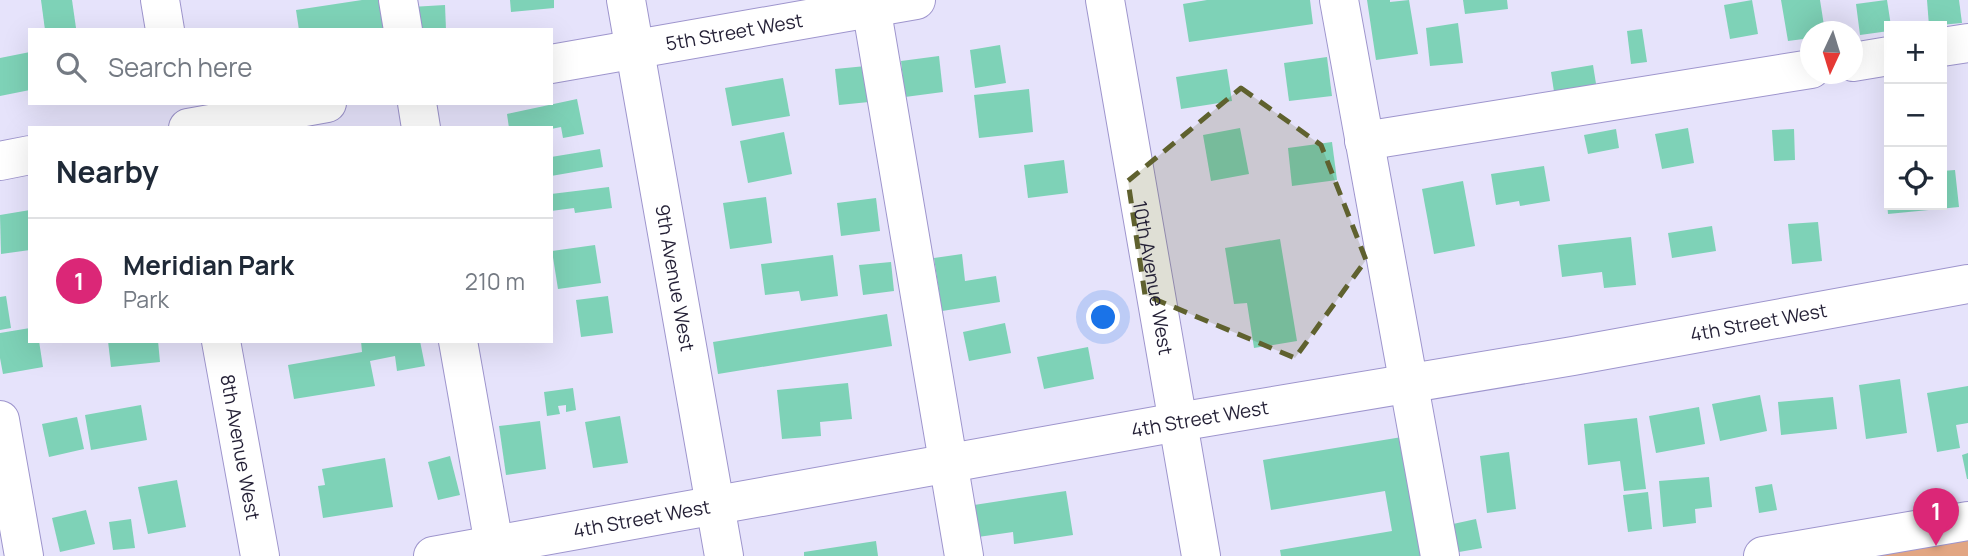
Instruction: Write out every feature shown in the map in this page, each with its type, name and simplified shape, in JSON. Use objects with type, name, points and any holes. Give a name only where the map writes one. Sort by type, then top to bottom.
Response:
[{"type":"street","points":[[160,0],[165,28]]},
{"type":"street","points":[[398,0],[403,28]]},
{"type":"street","name":"9th Avenue West","points":[[626,0],[724,556]]},
{"type":"street","name":"5th Street West","points":[[553,64],[871,4],[916,0]]},
{"type":"street","name":"10th Avenue West","points":[[1105,0],[1200,556]]},
{"type":"street","points":[[1339,0],[1440,556]]},
{"type":"street","points":[[871,4],[964,556]]},
{"type":"street","points":[[1947,46],[1968,43]]},
{"type":"street","points":[[1863,60],[1884,57]]},
{"type":"street","points":[[1364,141],[1800,71]]},
{"type":"street","points":[[179,105],[184,126]]},
{"type":"street","points":[[196,126],[316,105]]},
{"type":"street","points":[[416,105],[421,126]]},
{"type":"street","points":[[0,161],[28,155]]},
{"type":"street","name":"4th Street West","points":[[433,556],[495,551],[715,506],[1178,422],[1559,358],[1968,284]]},
{"type":"street","name":"8th Avenue West","points":[[221,343],[260,556]]},
{"type":"street","points":[[458,343],[495,551]]},
{"type":"street","points":[[0,420],[24,556]]},
{"type":"street","points":[[1763,556],[1968,521]]},
{"type":"highlighted area","points":[[1241,88],[1321,145],[1366,260],[1295,358],[1145,295],[1128,181]]},
{"type":"shaded area","points":[[1968,536],[1968,556],[1839,556]]},
{"type":"building","points":[[41,0],[72,0],[76,28],[45,28]]},
{"type":"building","points":[[362,0],[382,0],[387,28],[299,28],[296,10]]},
{"type":"building","points":[[510,0],[554,0],[554,8],[511,12]]},
{"type":"building","points":[[1207,0],[1310,0],[1313,24],[1189,42],[1183,4]]},
{"type":"building","points":[[1367,0],[1409,0],[1418,54],[1376,60]]},
{"type":"building","points":[[1463,0],[1507,0],[1508,9],[1465,14]]},
{"type":"building","points":[[1752,0],[1758,34],[1730,39],[1724,5]]},
{"type":"building","points":[[1781,0],[1820,0],[1823,21],[1800,21],[1800,39],[1788,41]]},
{"type":"building","points":[[1887,0],[1890,21],[1884,21],[1884,32],[1863,35],[1863,21],[1858,21],[1856,4]]},
{"type":"building","points":[[1927,0],[1959,0],[1962,23],[1947,24],[1947,21],[1929,21]]},
{"type":"building","points":[[445,5],[446,28],[412,28],[411,7]]},
{"type":"building","points":[[1458,23],[1463,63],[1430,66],[1426,28]]},
{"type":"building","points":[[1642,29],[1647,62],[1631,64],[1627,31]]},
{"type":"building","points":[[1000,45],[1006,83],[975,88],[970,50]]},
{"type":"building","points":[[28,52],[28,90],[0,96],[0,58]]},
{"type":"building","points":[[939,56],[943,92],[905,97],[901,61]]},
{"type":"building","points":[[1327,57],[1332,96],[1289,101],[1284,63]]},
{"type":"building","points":[[1593,65],[1597,90],[1555,98],[1551,72]]},
{"type":"building","points":[[866,66],[869,102],[839,105],[835,69]]},
{"type":"building","points":[[1227,69],[1232,101],[1181,109],[1176,77]]},
{"type":"building","points":[[783,78],[790,116],[732,126],[725,88]]},
{"type":"building","points":[[1029,89],[1033,132],[979,138],[974,95]]},
{"type":"building","points":[[577,99],[584,134],[563,138],[561,127],[509,126],[507,114]]},
{"type":"building","points":[[1240,128],[1249,174],[1211,181],[1203,135]]},
{"type":"building","points":[[1688,128],[1694,163],[1662,169],[1655,134]]},
{"type":"building","points":[[1616,129],[1619,148],[1588,154],[1584,135]]},
{"type":"building","points":[[1794,129],[1795,160],[1774,161],[1772,130]]},
{"type":"building","points":[[784,132],[792,174],[748,183],[740,141]]},
{"type":"building","points":[[1332,142],[1337,180],[1292,186],[1288,148]]},
{"type":"building","points":[[600,149],[603,167],[553,176],[553,157]]},
{"type":"building","points":[[1064,160],[1068,193],[1028,198],[1024,165]]},
{"type":"building","points":[[1544,166],[1550,201],[1520,206],[1519,201],[1496,205],[1491,174]]},
{"type":"building","points":[[1955,170],[1959,207],[1947,208],[1947,171]]},
{"type":"building","points":[[1463,181],[1475,246],[1434,254],[1422,189]]},
{"type":"building","points":[[609,187],[612,208],[575,213],[574,208],[553,211],[553,194]]},
{"type":"building","points":[[766,197],[772,243],[730,249],[723,203]]},
{"type":"building","points":[[876,198],[880,231],[841,236],[837,203]]},
{"type":"building","points":[[28,210],[28,250],[1,254],[0,215]]},
{"type":"building","points":[[1888,210],[1929,210],[1888,214]]},
{"type":"building","points":[[1818,222],[1822,261],[1792,264],[1788,224]]},
{"type":"building","points":[[1712,226],[1716,251],[1672,258],[1668,233]]},
{"type":"building","points":[[1631,237],[1636,285],[1604,288],[1602,272],[1562,277],[1558,245]]},
{"type":"building","points":[[1280,239],[1297,341],[1254,348],[1247,303],[1234,304],[1225,248]]},
{"type":"building","points":[[595,245],[601,283],[558,289],[553,251]]},
{"type":"building","points":[[962,254],[965,281],[996,276],[1000,302],[942,311],[934,258]]},
{"type":"building","points":[[833,255],[838,296],[801,301],[799,291],[765,295],[761,264]]},
{"type":"building","points":[[891,262],[894,291],[863,295],[859,265]]},
{"type":"building","points":[[6,296],[11,328],[0,330],[0,297]]},
{"type":"building","points":[[608,296],[613,333],[581,337],[576,300]]},
{"type":"building","points":[[887,314],[892,346],[718,374],[713,342]]},
{"type":"building","points":[[1005,323],[1011,353],[969,361],[963,332]]},
{"type":"building","points":[[28,328],[28,343],[39,343],[43,367],[3,374],[0,333]]},
{"type":"building","points":[[108,343],[158,343],[160,362],[111,367]]},
{"type":"building","points":[[361,343],[420,343],[425,366],[397,371],[395,356],[370,361],[375,386],[294,399],[288,365],[362,352]]},
{"type":"building","points":[[1088,347],[1094,379],[1044,389],[1037,357]]},
{"type":"building","points":[[1900,379],[1907,433],[1866,439],[1859,385]]},
{"type":"building","points":[[848,383],[852,419],[820,422],[821,436],[782,439],[777,390]]},
{"type":"building","points":[[1968,386],[1968,423],[1956,425],[1960,448],[1937,452],[1927,393]]},
{"type":"building","points":[[573,388],[576,410],[566,412],[566,405],[558,406],[560,414],[547,416],[544,392]]},
{"type":"building","points":[[1760,395],[1767,431],[1720,441],[1712,404]]},
{"type":"building","points":[[1833,397],[1837,429],[1781,435],[1778,402]]},
{"type":"building","points":[[141,405],[147,440],[91,450],[85,415]]},
{"type":"building","points":[[1699,407],[1705,444],[1656,453],[1649,416]]},
{"type":"building","points":[[620,416],[628,463],[593,468],[585,422]]},
{"type":"building","points":[[77,417],[84,449],[49,457],[42,424]]},
{"type":"building","points":[[1637,418],[1646,489],[1624,491],[1620,461],[1588,465],[1584,424]]},
{"type":"building","points":[[540,421],[546,469],[506,475],[499,426]]},
{"type":"building","points":[[1408,436],[1427,556],[1281,556],[1280,550],[1392,531],[1385,491],[1271,510],[1263,460]]},
{"type":"building","points":[[1509,452],[1516,509],[1487,513],[1480,456]]},
{"type":"building","points":[[1968,453],[1968,479],[1967,479],[1962,455]]},
{"type":"building","points":[[450,456],[460,495],[438,500],[428,462]]},
{"type":"building","points":[[385,458],[393,507],[323,518],[318,486],[325,485],[322,469]]},
{"type":"building","points":[[1709,477],[1712,507],[1695,509],[1696,523],[1663,527],[1659,481]]},
{"type":"building","points":[[177,480],[186,527],[148,534],[138,487]]},
{"type":"building","points":[[1772,484],[1777,510],[1759,513],[1755,487]]},
{"type":"building","points":[[1066,491],[1073,535],[1014,544],[1013,532],[978,537],[974,505]]},
{"type":"building","points":[[1648,492],[1652,529],[1628,532],[1623,495]]},
{"type":"building","points":[[86,510],[95,544],[60,552],[52,518]]},
{"type":"building","points":[[131,519],[135,548],[113,550],[109,522]]},
{"type":"building","points":[[1476,519],[1482,548],[1459,552],[1453,524]]},
{"type":"building","points":[[876,541],[878,556],[804,556],[804,552]]},
{"type":"place","name":"Meridian Park","points":[[1936,546]]}]
